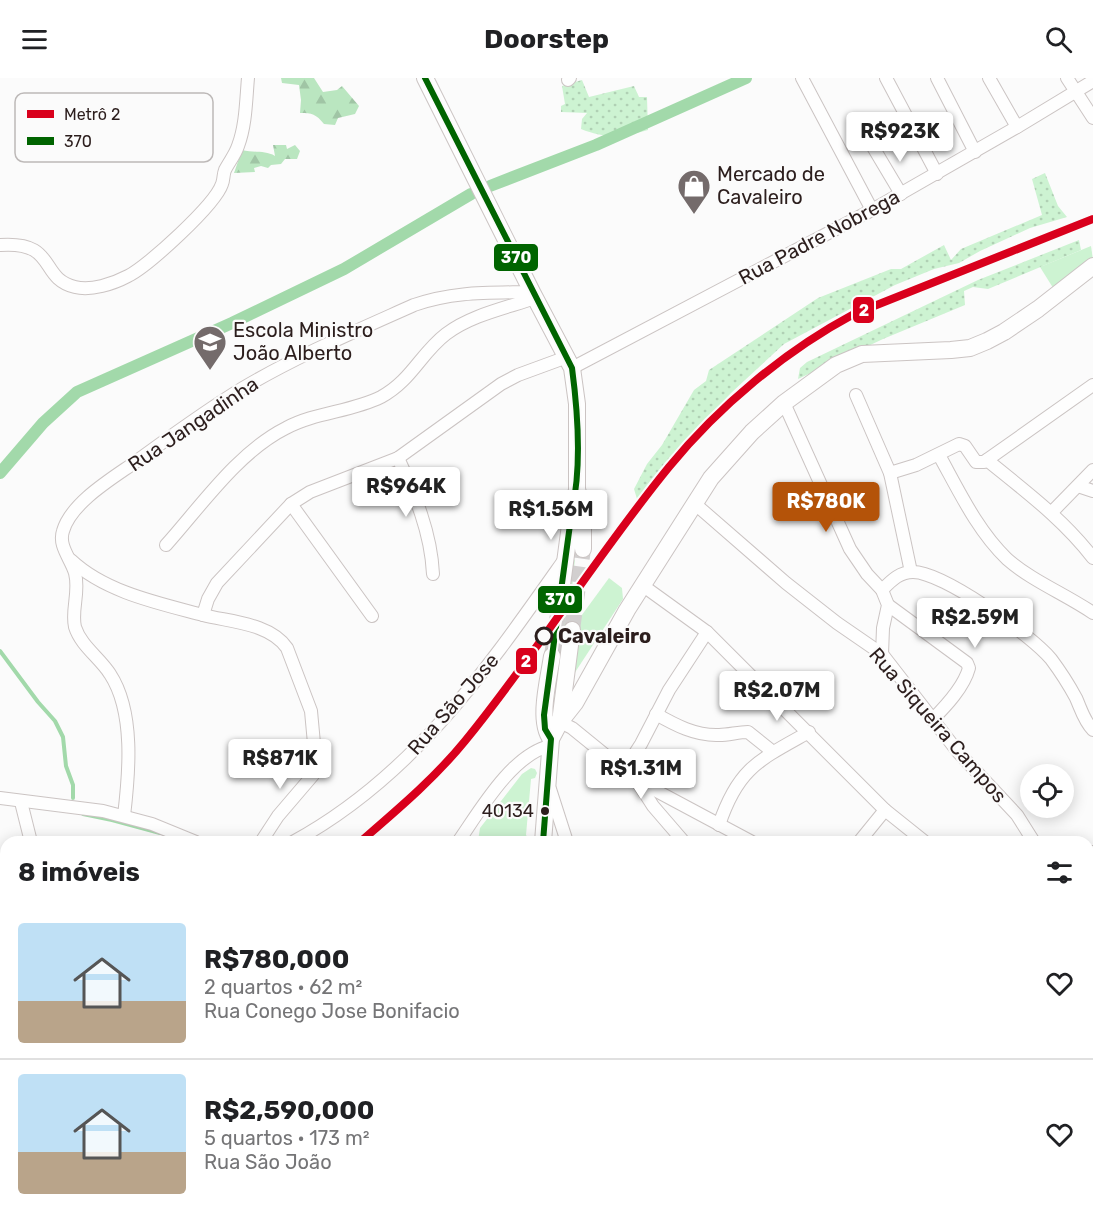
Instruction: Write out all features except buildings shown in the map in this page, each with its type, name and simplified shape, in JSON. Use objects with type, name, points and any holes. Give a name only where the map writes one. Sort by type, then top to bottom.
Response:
[{"type":"main road","points":[[425,78],[533,295],[570,363],[577,404],[577,489],[560,600]]},
{"type":"main road","points":[[552,722],[575,703],[642,585],[694,503],[729,456],[784,403],[836,365],[862,354],[951,350],[970,348],[987,341],[1038,309],[1093,266]]},
{"type":"main road","points":[[577,489],[584,512],[584,543]]},
{"type":"main road","points":[[552,722],[572,630]]},
{"type":"main road","points":[[543,836],[552,722],[552,656]]},
{"type":"street","points":[[0,245],[18,244],[32,248],[44,257],[60,280],[75,287],[95,287],[129,276],[182,231],[211,201],[222,185],[224,172],[238,146],[248,78]]},
{"type":"street","points":[[802,78],[872,210]]},
{"type":"street","points":[[886,78],[937,174]]},
{"type":"street","points":[[937,78],[975,152]]},
{"type":"street","points":[[989,78],[1017,127]]},
{"type":"street","points":[[1067,78],[1093,118]]},
{"type":"street","name":"Rua Padre Nobrega","points":[[203,615],[208,599],[217,583],[291,504],[310,492],[398,458],[501,384],[518,375],[570,363],[872,210],[975,152],[1093,81]]},
{"type":"street","points":[[873,147],[901,194]]},
{"type":"street","name":"Rua Jangadinha","points":[[124,816],[128,748],[121,700],[117,685],[80,637],[76,628],[74,614],[77,588],[61,537],[71,515],[92,494],[157,446],[243,388],[286,364],[356,331],[435,298],[454,294],[533,295]]},
{"type":"street","points":[[166,545],[235,468],[266,439],[308,418],[357,406],[381,397],[400,385],[435,344],[448,333],[472,320],[533,295]]},
{"type":"street","points":[[890,473],[939,455],[961,444],[976,462],[981,463],[1093,385]]},
{"type":"street","points":[[856,395],[890,473],[911,572]]},
{"type":"street","points":[[784,403],[850,549],[862,568],[882,590],[888,605],[968,663],[969,668],[964,680],[944,709],[932,720]]},
{"type":"street","points":[[939,455],[977,522],[1008,560],[1030,576],[1093,613]]},
{"type":"street","points":[[398,458],[430,540],[433,574]]},
{"type":"street","points":[[987,460],[1052,512],[1066,525],[1093,558]]},
{"type":"street","points":[[1052,512],[1093,470]]},
{"type":"street","points":[[1078,486],[1093,491]]},
{"type":"street","name":"Rua Siqueira Campos","points":[[694,503],[810,602],[882,654],[958,752],[1017,815],[1030,836]]},
{"type":"street","points":[[291,504],[372,616]]},
{"type":"street","name":"Rua São Jose","points":[[303,836],[366,795],[425,741],[479,678],[566,557],[584,543]]},
{"type":"street","points":[[67,556],[85,573],[112,586],[203,615],[268,632],[282,641],[297,671],[311,711],[316,749],[315,771],[278,816],[265,836]]},
{"type":"street","points":[[882,590],[902,574],[911,572],[935,577],[950,585],[1029,638],[1050,658],[1093,730]]},
{"type":"street","points":[[642,585],[707,632],[885,810],[918,836]]},
{"type":"street","points":[[882,654],[883,628],[888,605]]},
{"type":"street","points":[[623,772],[641,744],[682,668],[707,632]]},
{"type":"street","points":[[656,714],[673,724],[700,733],[719,735],[748,732],[773,752]]},
{"type":"street","points":[[552,722],[572,728],[623,772],[636,780],[740,836]]},
{"type":"street","points":[[719,825],[736,784],[751,767],[809,732]]},
{"type":"street","points":[[462,836],[513,769],[535,751],[551,742]]},
{"type":"street","points":[[547,780],[565,836]]},
{"type":"street","points":[[636,780],[653,806],[679,836]]},
{"type":"street","points":[[0,798],[103,811],[152,824],[181,836]]},
{"type":"street","points":[[21,802],[30,836]]},
{"type":"street","points":[[865,836],[885,810]]},
{"type":"green space","points":[[281,78],[314,78],[323,92],[337,90],[342,86],[359,106],[355,114],[338,118],[335,125],[324,124],[314,115],[300,113],[299,85],[282,83]]},
{"type":"green space","points":[[582,80],[589,97],[634,86],[639,97],[647,97],[648,130],[614,136],[581,129],[582,119],[587,113],[561,112],[561,106],[565,104],[562,86]]},
{"type":"green space","points":[[273,145],[286,145],[287,149],[295,145],[300,151],[297,159],[285,159],[281,164],[271,165],[268,168],[261,166],[254,168],[255,172],[234,173],[242,150],[275,156]]},
{"type":"green space","points":[[1045,173],[1058,206],[1067,217],[1030,228],[959,263],[934,269],[895,285],[784,344],[731,393],[690,437],[670,466],[637,499],[634,489],[647,464],[662,445],[694,390],[706,381],[709,370],[818,298],[891,269],[901,269],[944,245],[951,260],[961,249],[1042,215],[1032,179]]},
{"type":"green space","points":[[1079,240],[1081,250],[988,289],[973,287],[964,291],[965,305],[883,339],[798,379],[800,368],[807,362],[978,280]]},
{"type":"green space","points":[[1091,246],[1093,260],[1055,291],[1040,267]]},
{"type":"green space","points":[[575,559],[568,629],[552,721],[569,568]]},
{"type":"green space","points":[[609,578],[622,588],[623,599],[570,680],[576,623]]},
{"type":"green space","points":[[531,768],[537,773],[535,778],[531,779],[527,836],[479,836],[480,828],[522,774]]},
{"type":"waterway","points":[[490,186],[596,145],[746,78]]},
{"type":"waterway","points":[[0,473],[43,423],[77,392],[232,323],[344,269],[471,194]]},
{"type":"waterway","points":[[0,651],[55,721],[63,737],[66,766],[73,785],[73,798]]},
{"type":"waterway","points":[[83,814],[160,833]]},
{"type":"tunnel","points":[[572,630],[583,549]]},
{"type":"tunnel","points":[[552,656],[560,600]]},
{"type":"metro line","name":"2","points":[[367,836],[415,794],[465,741],[669,467],[688,444],[754,382],[803,345],[854,314],[1093,219]]},
{"type":"transit line","name":"370","points":[[425,78],[572,368],[577,421],[577,476],[544,715],[545,729],[551,739],[543,836]]},
{"type":"place","name":"Mercado de Cavaleiro","points":[[694,215]]},
{"type":"place","name":"Escola Ministro João Alberto","points":[[210,371]]},
{"type":"place","name":"Cavaleiro","points":[[544,636]]},
{"type":"place","name":"40134","points":[[545,811]]}]
